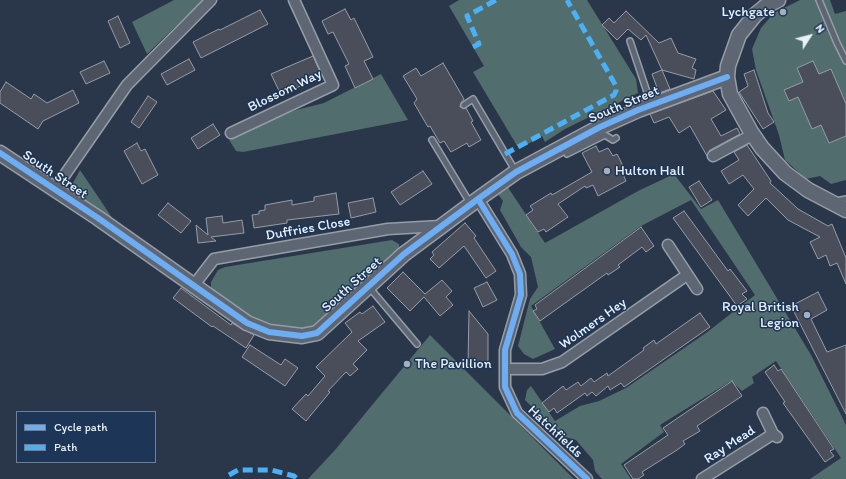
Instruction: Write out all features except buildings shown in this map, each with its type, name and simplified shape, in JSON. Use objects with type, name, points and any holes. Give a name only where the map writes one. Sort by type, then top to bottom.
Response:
[{"type":"street","points":[[55,189],[127,85],[211,0]]},
{"type":"street","name":"Blossom Way","points":[[231,132],[333,85],[294,0]]},
{"type":"street","points":[[778,0],[766,6],[755,15],[739,35],[728,66],[727,77],[730,94],[752,135],[784,173],[808,190],[846,210]]},
{"type":"street","name":"South Street","points":[[0,153],[55,189],[247,323],[269,332],[302,336],[317,333],[369,286],[440,226],[516,172],[563,146],[602,131],[651,105],[727,77]]},
{"type":"street","points":[[713,156],[752,135]]},
{"type":"street","name":"Hatchfields","points":[[474,201],[512,254],[520,274],[521,294],[505,350],[505,387],[517,413],[587,479]]},
{"type":"street","name":"Duffries Close","points":[[194,285],[214,259],[388,229],[440,226]]},
{"type":"street","points":[[668,245],[697,289]]},
{"type":"street","name":"Wolmers Hey","points":[[505,369],[542,369],[562,362],[687,275]]},
{"type":"street","name":"Ray Mead","points":[[702,479],[775,435],[763,413]]},
{"type":"lane","points":[[819,0],[846,61]]},
{"type":"lane","points":[[630,42],[651,105]]},
{"type":"lane","points":[[464,105],[473,99],[516,172]]},
{"type":"lane","points":[[602,131],[613,140],[616,138]]},
{"type":"lane","points":[[432,140],[474,201]]},
{"type":"lane","points":[[832,203],[846,199]]},
{"type":"lane","points":[[369,286],[417,344]]},
{"type":"green space","points":[[174,0],[203,0],[147,54],[132,22]]},
{"type":"green space","points":[[459,0],[587,0],[636,79],[638,93],[565,129],[545,142],[542,136],[519,149],[473,72],[484,66],[449,6]]},
{"type":"green space","points":[[800,0],[830,0],[835,14],[846,11],[846,180],[831,184],[820,176],[806,179],[785,160],[779,135],[756,70],[752,49],[761,28],[774,13]]},
{"type":"green space","points":[[381,74],[408,120],[243,152],[236,151],[228,138],[296,110],[324,103]]},
{"type":"green space","points":[[80,170],[119,229],[76,198],[73,183]]},
{"type":"green space","points":[[674,174],[701,209],[718,200],[811,355],[846,425],[846,479],[810,479],[841,458],[776,361],[752,377],[754,383],[742,391],[731,381],[660,425],[664,432],[621,464],[631,479],[602,479],[595,471],[593,460],[576,440],[561,436],[525,400],[527,390],[531,386],[555,421],[580,406],[599,401],[626,388],[706,333],[755,295],[691,200],[641,226],[531,306],[555,349],[533,359],[524,354],[518,346],[530,299],[538,287],[531,257],[521,247],[500,210],[503,201],[495,190],[505,183],[545,243],[638,191]]},
{"type":"green space","points":[[392,240],[399,244],[400,256],[321,325],[301,330],[274,330],[218,300],[211,291],[211,282],[218,270],[225,267]]},
{"type":"green space","points":[[430,335],[574,479],[308,479],[335,450]]},
{"type":"marked path","points":[[473,47],[479,44],[467,16],[496,0]]},
{"type":"marked path","points":[[505,154],[614,95],[616,91],[616,86],[567,0]]},
{"type":"marked path","points":[[229,475],[238,470],[271,470],[294,476],[297,479]]},
{"type":"cycle path","points":[[0,153],[98,218],[247,323],[269,332],[302,336],[317,333],[404,254],[516,172],[600,127],[638,110],[727,77]]},
{"type":"cycle path","points":[[478,199],[512,254],[520,274],[521,295],[505,350],[505,387],[517,413],[587,479]]},
{"type":"place","name":"Lychgate","points":[[783,12]]},
{"type":"place","name":"Hulton Hall","points":[[607,171]]},
{"type":"place","name":"Royal British Legion","points":[[807,315]]},
{"type":"place","name":"The Pavillion","points":[[407,364]]}]
